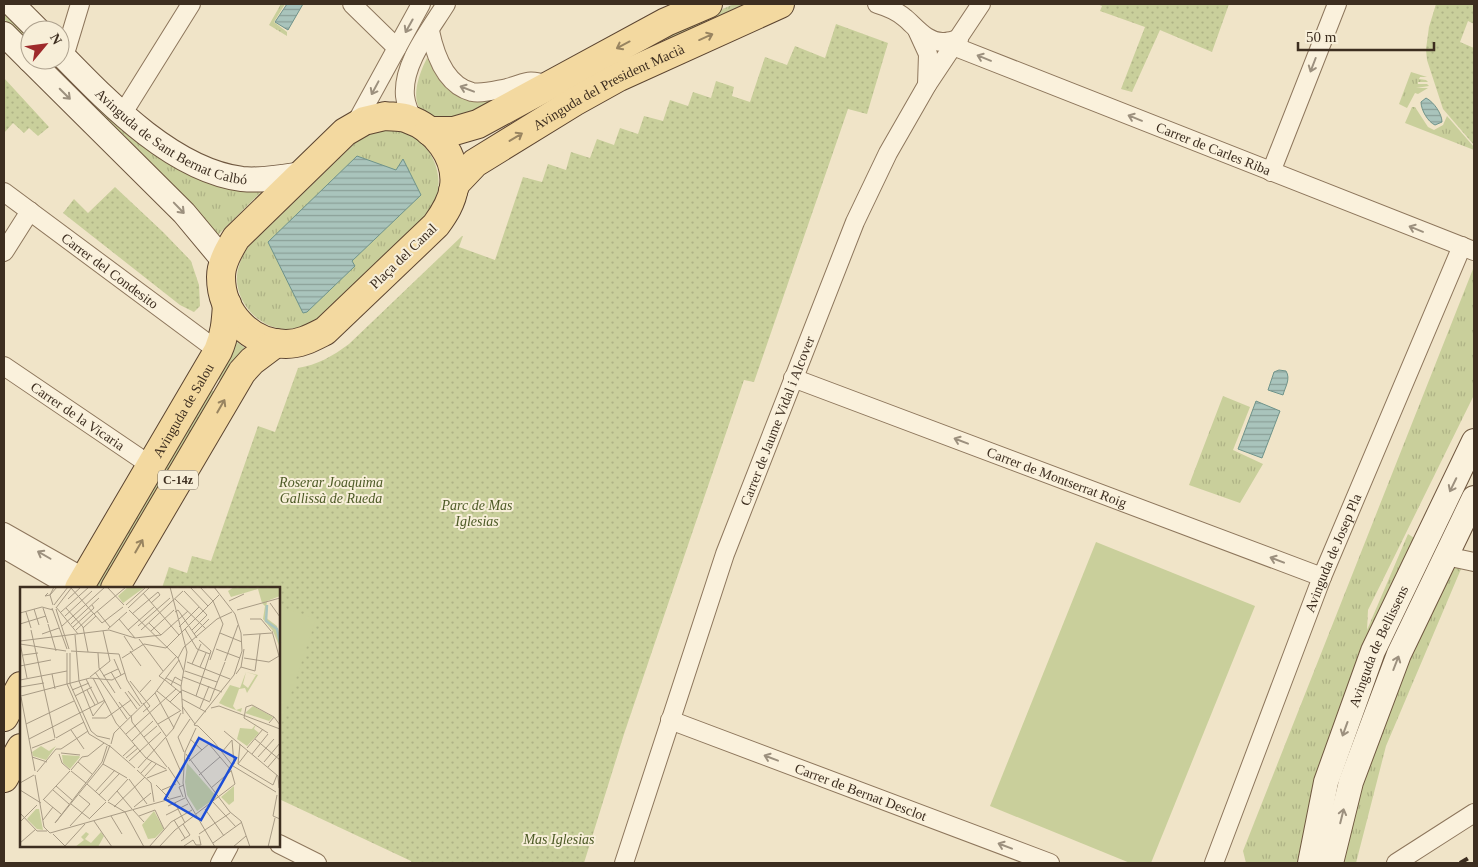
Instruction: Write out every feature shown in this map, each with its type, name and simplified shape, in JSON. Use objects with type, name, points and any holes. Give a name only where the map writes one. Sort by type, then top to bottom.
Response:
[{"type":"main road","points":[[12,4],[28,20]]},
{"type":"main road","points":[[422,126],[454,131],[478,124],[674,13],[708,4]]},
{"type":"main road","name":"Avinguda del President Macià","points":[[453,191],[456,183],[475,163],[574,102],[619,77],[780,4]]},
{"type":"main road","name":"Avinguda de Sant Bernat Calbó","points":[[4,34],[20,50]]},
{"type":"main road","name":"Avinguda de Sant Bernat Calbó","points":[[70,63],[161,146],[205,169],[242,178],[272,178],[302,174]]},
{"type":"main road","name":"Avinguda de Sant Bernat Calbó","points":[[40,70],[184,213],[224,261]]},
{"type":"main road","name":"Plaça del Canal","points":[[385,116],[407,118],[422,126],[442,143],[447,152],[453,175],[453,191],[448,206],[436,225],[326,331],[307,340],[286,344],[276,343],[266,341],[247,331],[233,316],[224,297],[221,277],[225,256],[236,238],[345,132],[364,121],[385,116]]},
{"type":"main road","name":"Avinguda de Salou","points":[[78,585],[218,351],[223,338],[227,304]]},
{"type":"main road","name":"C-14z","points":[[115,587],[242,372],[252,361],[276,343]]},
{"type":"main road","name":"Avinguda de Bellissens","points":[[1310,863],[1326,782],[1373,651],[1474,441]]},
{"type":"main road","name":"Avinguda de Bellissens","points":[[1331,863],[1354,773],[1399,654],[1474,498]]},
{"type":"main road","points":[[4,778],[20,750]]},
{"type":"street","points":[[70,32],[80,4]]},
{"type":"street","points":[[123,113],[191,4]]},
{"type":"street","points":[[352,4],[397,48]]},
{"type":"street","points":[[353,128],[421,4]]},
{"type":"street","points":[[422,126],[405,98],[406,76],[412,61],[446,4]]},
{"type":"street","name":"Carrer de Carles Riba","points":[[877,4],[893,10],[905,18],[917,30],[932,39],[942,42],[956,42],[1272,172],[1468,249]]},
{"type":"street","name":"Carrer de Jaume Vidal i Alcover","points":[[624,863],[725,554],[865,199],[888,153],[928,85],[981,4]]},
{"type":"street","points":[[1272,172],[1337,4]]},
{"type":"street","name":"Carrer de Carles Riba","points":[[917,30],[928,54],[928,85]]},
{"type":"street","points":[[430,31],[438,60],[448,76],[460,86],[472,92],[510,87],[522,82],[536,81],[548,85]]},
{"type":"street","name":"Carrer del Condesito","points":[[4,192],[218,351]]},
{"type":"street","points":[[4,252],[30,211]]},
{"type":"street","name":"Avinguda de Josep Pla","points":[[1214,863],[1322,577],[1468,249]]},
{"type":"street","name":"Carrer de la Vicaria","points":[[4,366],[150,466]]},
{"type":"street","name":"Carrer de Montserrat Roig","points":[[793,378],[1322,577]]},
{"type":"street","points":[[4,532],[78,585]]},
{"type":"street","points":[[4,549],[78,585]]},
{"type":"street","points":[[1446,556],[1474,562]]},
{"type":"street","name":"Carrer de Bernat Desclot","points":[[670,720],[1050,863]]},
{"type":"street","points":[[1396,863],[1474,813]]},
{"type":"street","points":[[280,844],[317,863]]},
{"type":"street","points":[[220,863],[228,847]]},
{"type":"green space","points":[[281,4],[285,4],[274,22],[287,32],[287,36],[269,25]]},
{"type":"green space","points":[[734,4],[756,4],[669,40],[666,37],[668,33]]},
{"type":"green space","points":[[1097,4],[1229,4],[1212,52],[1160,30],[1132,92],[1121,89],[1145,27],[1100,11],[1102,6]]},
{"type":"green space","points":[[1436,4],[1474,4],[1474,24],[1468,21],[1460,42],[1474,48],[1474,145],[1443,109],[1427,60],[1426,49],[1429,27]]},
{"type":"green space","points":[[4,7],[20,23],[20,35],[4,19]]},
{"type":"green space","name":"Parc de Mas Iglesias","points":[[836,24],[888,43],[867,114],[848,109],[754,382],[744,380],[624,734],[584,863],[411,863],[411,861],[280,799],[280,587],[162,587],[169,567],[187,573],[192,556],[211,561],[258,426],[275,432],[298,368],[312,365],[325,359],[349,344],[462,236],[459,247],[495,260],[523,177],[542,182],[548,164],[566,170],[571,152],[590,158],[597,139],[614,145],[620,128],[638,134],[644,116],[663,121],[670,100],[688,106],[693,92],[711,98],[716,81],[734,87],[732,96],[750,102],[765,57],[787,65],[795,46],[825,58]]},
{"type":"green space","points":[[427,58],[440,81],[452,91],[475,99],[498,100],[482,110],[452,118],[437,120],[427,116],[417,102],[416,94],[417,84]]},
{"type":"green space","points":[[55,70],[67,70],[130,133],[263,190],[218,235]]},
{"type":"green space","points":[[1411,72],[1427,77],[1420,77],[1419,79],[1428,82],[1418,82],[1418,84],[1427,84],[1429,86],[1416,88],[1428,88],[1418,94],[1415,93],[1407,108],[1399,104]]},
{"type":"green space","points":[[4,78],[49,127],[38,136],[29,128],[24,133],[13,123],[4,133]]},
{"type":"green space","points":[[1412,107],[1415,107],[1428,127],[1434,130],[1443,125],[1447,116],[1474,147],[1474,150],[1405,123]]},
{"type":"green space","points":[[387,130],[403,132],[413,136],[429,151],[434,161],[439,182],[438,193],[432,206],[425,216],[316,320],[302,326],[287,329],[277,328],[258,319],[245,304],[237,285],[238,267],[248,247],[356,142],[371,133]]},
{"type":"green space","points":[[115,187],[191,261],[199,285],[200,306],[194,312],[180,305],[63,213],[74,199],[88,213]]},
{"type":"green space","points":[[1473,269],[1474,395],[1368,610],[1367,630],[1408,534],[1461,569],[1386,746],[1356,863],[1246,863],[1243,851]]},
{"type":"green space","points":[[234,340],[248,350],[225,383],[213,376]]},
{"type":"green space","points":[[207,387],[219,395],[105,587],[91,587]]},
{"type":"green space","points":[[1223,396],[1250,407],[1233,450],[1263,464],[1240,503],[1189,485]]},
{"type":"green space","points":[[1096,542],[1255,606],[1151,863],[1130,863],[990,806]]},
{"type":"green space","points":[[280,606],[316,619],[280,726]]},
{"type":"water","points":[[287,4],[303,4],[288,30],[275,22]]},
{"type":"water","points":[[1426,98],[1437,108],[1442,122],[1435,125],[1425,115],[1421,102]]},
{"type":"water","points":[[357,156],[396,170],[403,159],[421,195],[352,261],[355,266],[307,312],[303,313],[268,242]]},
{"type":"water","points":[[1279,370],[1286,371],[1288,377],[1283,395],[1268,390],[1274,372]]},
{"type":"water","points":[[1256,401],[1280,411],[1262,458],[1238,449]]},
{"type":"railway","points":[[1460,863],[1474,855]]},
{"type":"park label","name":"Roserar Joaquima Gallissà de Rueda","points":[[331,490]]},
{"type":"park label","name":"Mas Iglesias","points":[[559,839]]}]
